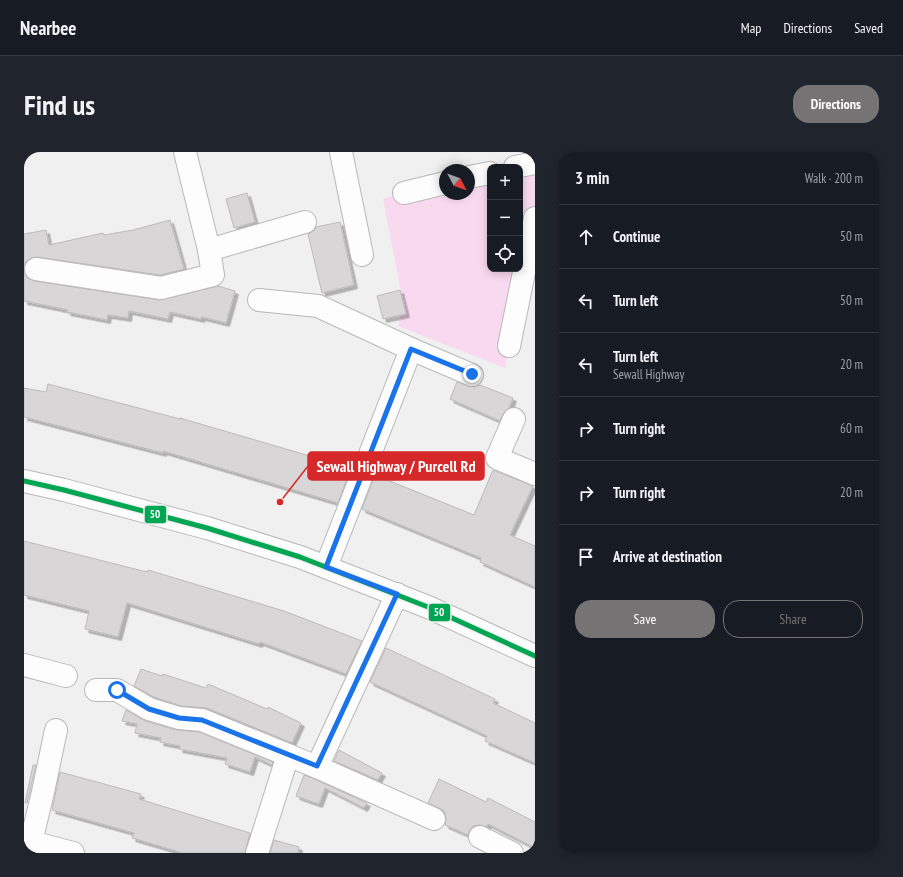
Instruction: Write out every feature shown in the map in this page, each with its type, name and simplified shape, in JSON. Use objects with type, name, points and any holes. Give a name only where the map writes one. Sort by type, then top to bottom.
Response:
[{"type":"street","points":[[36,269],[161,288],[213,275],[209,250],[185,152]]},
{"type":"street","points":[[341,152],[362,255]]},
{"type":"street","points":[[523,165],[535,163]]},
{"type":"street","points":[[475,176],[487,174]]},
{"type":"street","points":[[404,193],[439,184]]},
{"type":"street","points":[[509,346],[535,218]]},
{"type":"street","points":[[209,250],[305,222]]},
{"type":"street","points":[[259,300],[318,306],[411,349],[472,374]]},
{"type":"street","points":[[326,567],[411,349]]},
{"type":"street","points":[[514,419],[497,458],[535,474]]},
{"type":"street","points":[[24,481],[64,490],[207,528],[300,556],[428,606],[535,656]]},
{"type":"street","points":[[317,766],[397,594]]},
{"type":"street","points":[[24,666],[66,676]]},
{"type":"street","points":[[96,690],[117,690],[149,709],[179,718],[202,720],[317,766],[434,819]]},
{"type":"street","points":[[56,730],[43,792],[36,845],[73,853]]},
{"type":"street","points":[[257,853],[288,755]]},
{"type":"street","points":[[480,837],[512,853]]},
{"type":"shaded area","points":[[531,154],[535,157],[535,211],[505,368],[398,326],[403,302],[383,199],[439,182],[439,200],[475,200],[475,171],[487,167],[487,272],[523,272],[523,164],[498,164]]},
{"type":"building","points":[[247,193],[255,222],[234,228],[226,199]]},
{"type":"building","points":[[170,220],[184,269],[160,275],[37,257],[31,258],[24,266],[24,234],[46,230],[49,245],[103,233],[104,235],[133,230]]},
{"type":"building","points":[[340,222],[354,285],[322,293],[308,234],[314,231],[316,227]]},
{"type":"building","points":[[24,271],[28,278],[34,281],[159,300],[218,286],[235,291],[226,323],[202,317],[201,319],[170,312],[168,319],[129,311],[128,318],[108,315],[107,320],[24,301]]},
{"type":"building","points":[[400,290],[406,314],[383,319],[377,296]]},
{"type":"building","points":[[457,382],[473,387],[480,385],[513,398],[509,408],[503,414],[500,421],[450,399]]},
{"type":"building","points":[[48,384],[180,418],[351,468],[338,503],[163,451],[163,453],[24,417],[24,388],[46,392]]},
{"type":"building","points":[[493,470],[533,486],[510,535],[535,546],[535,587],[480,562],[481,558],[362,509],[375,475],[474,515]]},
{"type":"building","points":[[24,541],[147,572],[148,570],[284,611],[362,641],[346,674],[260,642],[259,644],[127,603],[118,637],[85,629],[89,611],[24,595]]},
{"type":"building","points":[[386,648],[495,699],[493,703],[535,723],[535,763],[485,741],[487,736],[370,682]]},
{"type":"building","points":[[141,669],[162,676],[163,674],[206,688],[208,684],[267,709],[268,707],[301,723],[292,743],[207,708],[181,706],[154,697],[134,686]]},
{"type":"building","points":[[126,710],[145,721],[176,730],[199,732],[273,762],[272,765],[255,757],[250,772],[225,764],[227,758],[179,749],[180,746],[160,742],[161,738],[135,733],[137,724],[122,721]]},
{"type":"building","points":[[339,750],[382,773],[378,780],[334,761]]},
{"type":"building","points":[[33,765],[36,765],[27,803],[25,803]]},
{"type":"building","points":[[60,772],[141,794],[139,799],[250,833],[245,853],[183,853],[132,838],[134,833],[52,810]]},
{"type":"building","points":[[304,775],[367,803],[364,808],[325,788],[319,804],[296,796]]},
{"type":"building","points":[[439,779],[486,802],[488,798],[535,822],[535,848],[488,824],[487,827],[480,825],[473,826],[468,835],[445,825],[446,818],[444,811],[428,803]]},
{"type":"building","points":[[274,840],[299,847],[298,853],[270,853]]},
{"type":"transit line","name":"50","points":[[24,481],[64,490],[207,528],[300,557],[428,607],[535,656]]},
{"type":"place","name":"Sewall Highway / Purcell Rd","points":[[280,502]]},
{"type":"route","points":[[117,690],[149,709],[179,718],[202,720],[317,766],[397,594],[326,567],[411,349],[472,374]]}]
